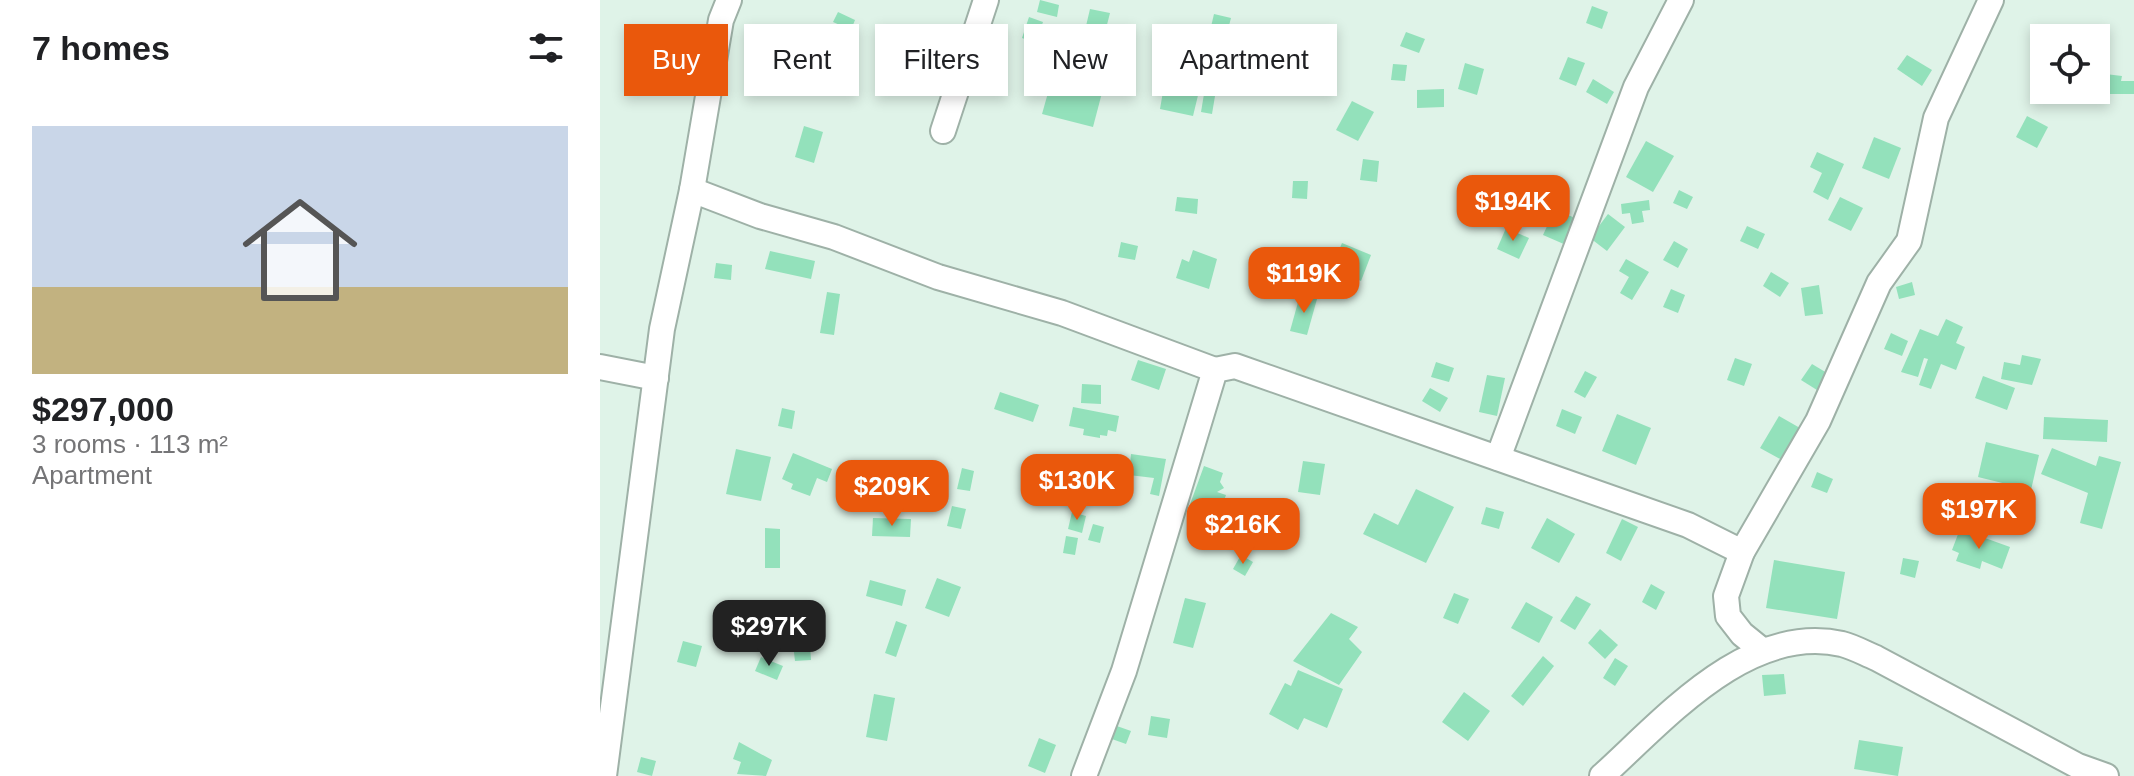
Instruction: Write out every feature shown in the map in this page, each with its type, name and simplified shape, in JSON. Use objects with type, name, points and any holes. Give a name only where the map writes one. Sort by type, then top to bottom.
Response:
[{"type":"street","points":[[604,776],[662,329],[692,190],[721,20],[729,0]]},
{"type":"street","points":[[943,131],[986,0]]},
{"type":"street","points":[[1498,458],[1636,87],[1681,0]]},
{"type":"street","points":[[1763,651],[1742,634],[1728,616],[1726,596],[1742,552],[1818,421],[1879,283],[1909,241],[1936,118],[1991,0]]},
{"type":"street","points":[[692,190],[760,216],[834,237],[938,277],[1062,313],[1215,370],[1235,366],[1688,525],[1742,552]]},
{"type":"street","points":[[600,367],[656,378]]},
{"type":"street","points":[[1084,776],[1124,671],[1215,370]]},
{"type":"street","points":[[1604,775],[1713,679],[1763,651],[1805,642],[1843,644],[1924,682],[2078,766],[2106,776]]},
{"type":"building","points":[[1040,0],[1059,5],[1057,17],[1037,12]]},
{"type":"building","points":[[1592,6],[1608,12],[1602,29],[1586,23]]},
{"type":"building","points":[[1090,9],[1110,13],[1107,24],[1086,24]]},
{"type":"building","points":[[838,12],[855,20],[853,24],[833,22]]},
{"type":"building","points":[[1214,14],[1231,18],[1229,24],[1212,24]]},
{"type":"building","points":[[1029,17],[1043,22],[1042,24],[1027,24]]},
{"type":"building","points":[[1406,32],[1425,39],[1419,53],[1400,46]]},
{"type":"building","points":[[1907,55],[1932,70],[1922,86],[1897,69]]},
{"type":"building","points":[[1568,57],[1585,63],[1576,86],[1559,79]]},
{"type":"building","points":[[1465,63],[1484,69],[1477,95],[1458,89]]},
{"type":"building","points":[[1393,64],[1407,65],[1405,81],[1391,80]]},
{"type":"building","points":[[2110,75],[2122,76],[2121,81],[2134,81],[2134,94],[2110,94]]},
{"type":"building","points":[[1593,79],[1614,92],[1607,104],[1586,92]]},
{"type":"building","points":[[1444,89],[1444,107],[1417,108],[1417,90]]},
{"type":"building","points":[[1047,96],[1101,96],[1093,127],[1042,114]]},
{"type":"building","points":[[1162,96],[1198,96],[1193,116],[1160,109]]},
{"type":"building","points":[[1204,96],[1215,96],[1212,114],[1201,112]]},
{"type":"building","points":[[1352,101],[1374,112],[1358,141],[1336,130]]},
{"type":"building","points":[[2027,116],[2048,127],[2037,148],[2016,137]]},
{"type":"building","points":[[804,126],[823,132],[814,163],[795,157]]},
{"type":"building","points":[[1874,137],[1901,148],[1889,179],[1862,168]]},
{"type":"building","points":[[1646,141],[1674,156],[1653,192],[1626,177]]},
{"type":"building","points":[[1817,152],[1844,164],[1828,200],[1813,192],[1822,173],[1810,167]]},
{"type":"building","points":[[1363,159],[1379,161],[1377,182],[1360,180]]},
{"type":"building","points":[[1293,181],[1308,181],[1307,199],[1292,198]]},
{"type":"building","points":[[1679,190],[1693,197],[1687,209],[1673,203]]},
{"type":"building","points":[[1177,197],[1198,199],[1197,214],[1175,211]]},
{"type":"building","points":[[1840,197],[1863,208],[1851,231],[1828,220]]},
{"type":"building","points":[[1649,200],[1650,210],[1642,211],[1644,222],[1632,224],[1630,213],[1622,214],[1621,204]]},
{"type":"building","points":[[1555,209],[1577,219],[1566,245],[1543,235]]},
{"type":"building","points":[[1608,214],[1625,227],[1607,251],[1590,238]]},
{"type":"building","points":[[1747,226],[1765,234],[1758,249],[1740,241]]},
{"type":"building","points":[[1506,228],[1529,238],[1519,259],[1497,249]]},
{"type":"building","points":[[1674,241],[1688,249],[1678,268],[1663,260]]},
{"type":"building","points":[[1121,242],[1138,246],[1135,260],[1118,257]]},
{"type":"building","points":[[1342,243],[1371,255],[1361,281],[1331,269]]},
{"type":"building","points":[[1193,250],[1217,259],[1209,289],[1176,278],[1182,259],[1189,262]]},
{"type":"building","points":[[770,251],[815,261],[811,279],[765,269]]},
{"type":"building","points":[[1311,258],[1328,264],[1317,295],[1299,288]]},
{"type":"building","points":[[1626,259],[1649,272],[1632,300],[1620,293],[1629,277],[1619,271]]},
{"type":"building","points":[[716,263],[732,265],[731,280],[714,278]]},
{"type":"building","points":[[1771,272],[1789,283],[1780,297],[1763,286]]},
{"type":"building","points":[[1912,282],[1915,295],[1899,299],[1896,287]]},
{"type":"building","points":[[1819,285],[1823,314],[1805,316],[1801,288]]},
{"type":"building","points":[[1671,289],[1685,295],[1678,313],[1663,307]]},
{"type":"building","points":[[827,292],[840,294],[834,335],[820,333]]},
{"type":"building","points":[[1300,295],[1317,299],[1307,335],[1290,331]]},
{"type":"building","points":[[1946,319],[1963,327],[1956,343],[1965,347],[1956,370],[1941,364],[1931,389],[1919,385],[1928,359],[1924,358],[1918,377],[1901,372],[1920,329],[1938,336]]},
{"type":"building","points":[[1891,333],[1908,341],[1902,356],[1884,349]]},
{"type":"building","points":[[2022,355],[2041,359],[2032,385],[2001,379],[2004,362],[2020,365]]},
{"type":"building","points":[[1735,358],[1752,364],[1744,386],[1727,380]]},
{"type":"building","points":[[1138,360],[1166,369],[1159,390],[1131,380]]},
{"type":"building","points":[[1436,362],[1454,368],[1449,382],[1431,377]]},
{"type":"building","points":[[1812,364],[1827,373],[1817,390],[1801,380]]},
{"type":"building","points":[[1585,371],[1597,377],[1585,398],[1574,392]]},
{"type":"building","points":[[1487,375],[1505,378],[1497,416],[1479,412]]},
{"type":"building","points":[[1983,376],[2015,388],[2007,410],[1975,398]]},
{"type":"building","points":[[1082,384],[1101,385],[1101,404],[1081,403]]},
{"type":"building","points":[[1430,388],[1448,398],[1440,412],[1422,401]]},
{"type":"building","points":[[1000,392],[1039,405],[1033,422],[994,409]]},
{"type":"building","points":[[1073,407],[1119,416],[1116,432],[1108,430],[1107,436],[1100,435],[1100,438],[1083,435],[1084,429],[1069,426]]},
{"type":"building","points":[[782,408],[795,411],[792,429],[778,426]]},
{"type":"building","points":[[1562,409],[1582,417],[1575,434],[1556,426]]},
{"type":"building","points":[[1617,414],[1651,428],[1636,465],[1602,451]]},
{"type":"building","points":[[1779,416],[1800,428],[1782,460],[1760,448]]},
{"type":"building","points":[[2044,417],[2108,420],[2107,442],[2043,439]]},
{"type":"building","points":[[1986,442],[2039,455],[2031,490],[1978,477]]},
{"type":"building","points":[[2052,448],[2096,466],[2099,456],[2121,462],[2102,529],[2080,523],[2088,493],[2041,474]]},
{"type":"building","points":[[736,449],[771,457],[761,501],[726,494]]},
{"type":"building","points":[[793,453],[832,469],[827,482],[817,478],[810,496],[791,489],[793,484],[782,479]]},
{"type":"building","points":[[1131,454],[1166,459],[1159,496],[1150,494],[1154,478],[1129,475]]},
{"type":"building","points":[[1303,461],[1325,464],[1320,495],[1298,492]]},
{"type":"building","points":[[1204,466],[1223,473],[1220,482],[1224,488],[1217,492],[1226,495],[1218,517],[1189,507]]},
{"type":"building","points":[[962,468],[974,471],[970,491],[957,489]]},
{"type":"building","points":[[1817,472],[1833,479],[1827,493],[1811,487]]},
{"type":"building","points":[[1416,489],[1454,507],[1426,563],[1363,534],[1374,513],[1398,525]]},
{"type":"building","points":[[952,506],[966,509],[961,529],[947,526]]},
{"type":"building","points":[[1486,507],[1504,512],[1499,529],[1481,524]]},
{"type":"building","points":[[1072,512],[1086,516],[1082,533],[1068,529]]},
{"type":"building","points":[[873,518],[911,519],[910,537],[872,536]]},
{"type":"building","points":[[1547,518],[1575,534],[1559,563],[1531,548]]},
{"type":"building","points":[[1622,519],[1638,527],[1621,561],[1606,553]]},
{"type":"building","points":[[1093,524],[1104,527],[1100,543],[1088,540]]},
{"type":"building","points":[[765,528],[780,529],[780,568],[765,568]]},
{"type":"building","points":[[1960,529],[2010,547],[2002,569],[1982,561],[1980,569],[1956,561],[1959,553],[1952,550]]},
{"type":"building","points":[[1066,536],[1078,538],[1075,555],[1063,553]]},
{"type":"building","points":[[1241,555],[1253,562],[1245,576],[1233,569]]},
{"type":"building","points":[[1903,558],[1919,561],[1915,578],[1900,574]]},
{"type":"building","points":[[1774,560],[1845,572],[1837,619],[1766,608]]},
{"type":"building","points":[[937,578],[961,587],[949,617],[925,608]]},
{"type":"building","points":[[870,580],[906,590],[902,606],[866,596]]},
{"type":"building","points":[[1651,584],[1665,592],[1656,610],[1642,602]]},
{"type":"building","points":[[1454,593],[1469,599],[1458,624],[1443,618]]},
{"type":"building","points":[[1576,596],[1591,604],[1575,630],[1560,621]]},
{"type":"building","points":[[1185,598],[1206,603],[1193,648],[1173,643]]},
{"type":"building","points":[[1526,602],[1553,617],[1539,643],[1511,628]]},
{"type":"building","points":[[1331,613],[1358,627],[1349,639],[1362,652],[1339,685],[1293,661]]},
{"type":"building","points":[[896,621],[907,625],[896,657],[885,653]]},
{"type":"building","points":[[1600,629],[1618,645],[1605,659],[1588,643]]},
{"type":"building","points":[[683,641],[702,646],[696,667],[677,662]]},
{"type":"building","points":[[810,643],[811,660],[795,661],[793,644]]},
{"type":"building","points":[[1543,656],[1554,666],[1523,706],[1511,696]]},
{"type":"building","points":[[761,657],[783,666],[777,680],[755,671]]},
{"type":"building","points":[[1615,658],[1628,666],[1615,686],[1603,678]]},
{"type":"building","points":[[1298,670],[1343,689],[1327,728],[1304,718],[1298,730],[1269,714],[1285,683],[1291,686]]},
{"type":"building","points":[[1784,674],[1786,694],[1764,696],[1762,675]]},
{"type":"building","points":[[1464,692],[1490,711],[1468,741],[1442,722]]},
{"type":"building","points":[[874,694],[895,698],[887,741],[866,737]]},
{"type":"building","points":[[1151,716],[1170,719],[1167,738],[1148,735]]},
{"type":"building","points":[[1114,725],[1131,731],[1126,744],[1109,738]]},
{"type":"building","points":[[1039,738],[1056,745],[1045,773],[1028,766]]},
{"type":"building","points":[[1859,740],[1903,747],[1898,776],[1854,769]]},
{"type":"building","points":[[739,742],[772,760],[766,776],[737,774],[741,762],[733,759]]},
{"type":"building","points":[[641,757],[656,761],[652,776],[637,772]]}]
